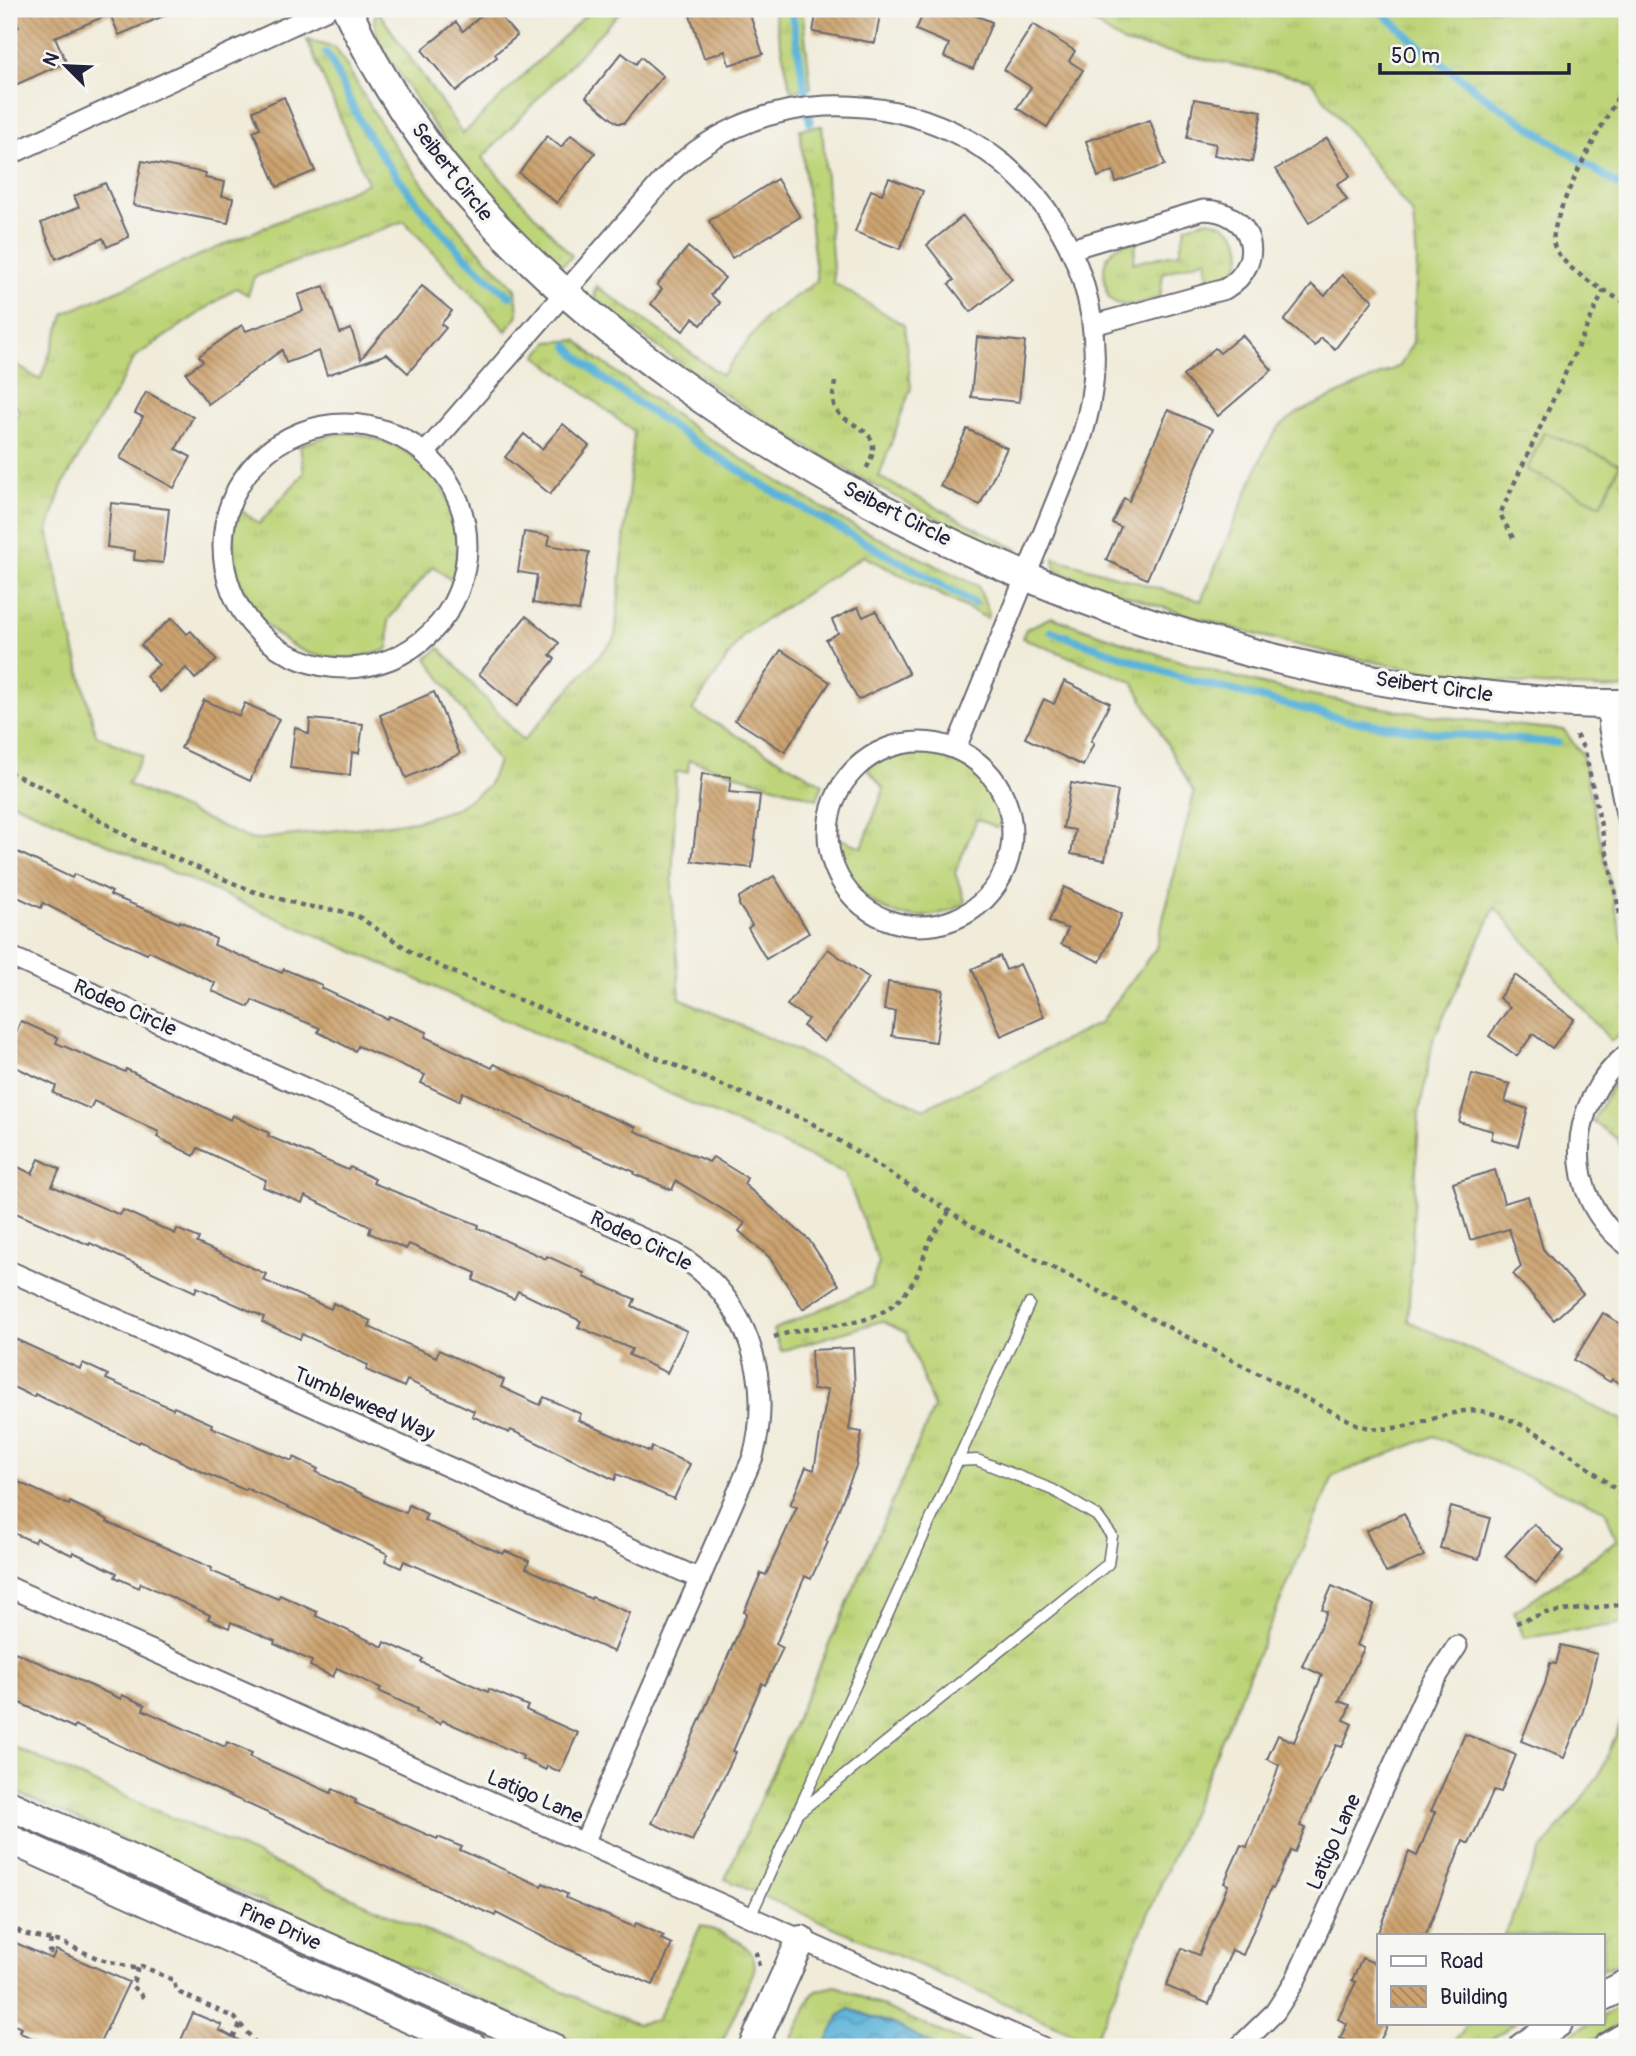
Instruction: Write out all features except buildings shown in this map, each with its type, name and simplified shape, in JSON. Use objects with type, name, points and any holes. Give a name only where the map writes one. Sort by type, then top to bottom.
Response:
[{"type":"street","points":[[9,155],[327,9]]},
{"type":"street","name":"Seibert Circle","points":[[347,9],[393,92],[444,166],[512,244],[564,293],[657,367],[782,451],[853,493],[919,527],[1026,575],[1158,625],[1237,648],[1347,674],[1458,692],[1617,704]]},
{"type":"street","points":[[425,453],[688,155],[716,137],[779,112],[816,106],[891,110],[932,122],[974,142],[1023,182],[1048,211],[1071,248],[1083,280],[1093,325],[1095,377],[1086,427],[956,748]]},
{"type":"street","points":[[1071,248],[1203,210],[1231,215],[1246,231],[1250,242],[1250,259],[1246,270],[1225,289],[1093,325]]},
{"type":"street","points":[[332,424],[375,427],[402,437],[425,453],[454,489],[467,532],[463,578],[452,606],[433,630],[397,657],[353,668],[322,666],[308,662],[294,657],[268,640],[240,607],[225,567],[224,539],[229,511],[248,472],[268,452],[292,436],[332,424]]},
{"type":"street","points":[[1617,704],[1609,729],[1627,819]]},
{"type":"street","points":[[930,742],[956,748],[990,772],[1005,796],[1013,830],[1007,865],[994,890],[985,900],[949,922],[921,927],[880,918],[848,893],[831,857],[828,830],[839,790],[855,769],[877,752],[889,747],[902,743],[930,742]]},
{"type":"street","name":"Rodeo Circle","points":[[9,956],[675,1253],[700,1270],[718,1287],[739,1317],[755,1358],[761,1398],[753,1457],[584,1843]]},
{"type":"street","points":[[1627,1054],[1603,1078],[1587,1107],[1582,1123],[1579,1156],[1581,1173],[1593,1205],[1612,1232],[1627,1245]]},
{"type":"street","name":"Tumbleweed Way","points":[[9,1271],[700,1580]]},
{"type":"street","name":"Latigo Lane","points":[[9,1587],[1042,2047]]},
{"type":"street","name":"Latigo Lane","points":[[1239,2047],[1269,2019],[1296,1981],[1426,1693],[1457,1646]]},
{"type":"street","name":"Pine Drive","points":[[9,1805],[551,2047]]},
{"type":"street","name":"Pine Drive","points":[[9,1839],[473,2047]]},
{"type":"street","points":[[753,2047],[802,1940]]},
{"type":"street","points":[[1604,1996],[1627,1984]]},
{"type":"street","points":[[1523,2047],[1557,2024]]},
{"type":"street","points":[[1608,2047],[1627,2036]]},
{"type":"lane","points":[[750,1917],[1028,1304]]},
{"type":"lane","points":[[795,1816],[1108,1564],[1112,1536],[1097,1516],[1053,1490],[977,1460],[956,1461]]},
{"type":"path","points":[[1627,80],[1569,190],[1553,232],[1555,249],[1581,275],[1627,304]]},
{"type":"path","points":[[1513,538],[1500,514],[1604,290]]},
{"type":"path","points":[[835,382],[833,398],[836,409],[862,428],[872,446],[870,462],[861,478]]},
{"type":"path","points":[[1576,735],[1585,751],[1627,947]]},
{"type":"path","points":[[9,772],[48,790],[160,853],[263,895],[359,917],[416,955],[446,969],[810,1122],[949,1212],[1358,1425],[1375,1429],[1395,1429],[1431,1417],[1467,1410],[1486,1412],[1541,1435],[1571,1454],[1627,1500]]},
{"type":"path","points":[[774,1337],[806,1328],[866,1321],[892,1306],[913,1282],[933,1234],[949,1212]]},
{"type":"path","points":[[1516,1623],[1545,1613],[1627,1604]]},
{"type":"path","points":[[9,1924],[23,1934],[61,1942],[97,1958],[138,1968],[142,1966],[173,1980],[180,1993],[235,2018],[255,2042],[264,2047]]},
{"type":"path","points":[[51,1940],[49,1951],[55,1953]]},
{"type":"path","points":[[138,1968],[132,1986],[146,2000]]},
{"type":"path","points":[[233,2038],[241,2023]]},
{"type":"path","points":[[9,2026],[21,2031]]},
{"type":"green space","points":[[592,9],[623,9],[482,158],[572,256],[559,264],[553,262],[510,218],[435,128],[386,53],[377,36],[374,18],[377,10],[463,134]]},
{"type":"green space","points":[[773,9],[802,9],[811,88],[791,91]]},
{"type":"green space","points":[[1073,9],[1627,9],[1627,689],[1480,679],[1336,654],[1194,617],[1055,571],[1054,558],[1201,601],[1266,447],[1279,427],[1299,412],[1400,366],[1413,342],[1417,261],[1413,215],[1310,80],[1124,43]]},
{"type":"green space","points":[[307,40],[336,48],[389,138],[430,193],[467,238],[516,289],[518,315],[506,331],[404,221],[254,277],[248,295],[236,288],[135,357],[62,486],[48,530],[96,735],[143,756],[127,784],[252,840],[416,821],[455,809],[488,786],[498,762],[427,658],[440,648],[523,741],[615,638],[634,432],[537,356],[548,342],[577,340],[594,356],[703,435],[776,480],[848,523],[978,586],[989,613],[987,618],[863,556],[743,635],[692,710],[823,784],[817,799],[689,760],[688,772],[676,772],[672,890],[680,998],[924,1109],[1100,1023],[1156,948],[1194,793],[1133,682],[1022,638],[1026,629],[1051,617],[1191,664],[1278,688],[1400,711],[1564,730],[1582,755],[1627,961],[1627,1031],[1611,1041],[1495,907],[1433,1040],[1419,1114],[1408,1321],[1627,1422],[1627,1623],[1524,1638],[1514,1612],[1617,1541],[1605,1510],[1434,1436],[1333,1476],[1094,2043],[725,1879],[934,1408],[906,1333],[882,1321],[781,1351],[773,1330],[870,1288],[879,1263],[845,1173],[405,974],[9,801],[9,426],[20,411],[9,400],[9,360],[40,380],[65,313],[368,183]]},
{"type":"green space","points":[[822,126],[834,283],[904,325],[911,388],[879,477],[1018,550],[1011,553],[955,527],[796,440],[695,374],[596,300],[596,286],[722,375],[765,318],[817,281],[800,129]]},
{"type":"green space","points":[[1208,220],[1223,224],[1240,241],[1242,252],[1233,271],[1222,279],[1207,283],[1207,259],[1163,273],[1160,297],[1126,305],[1114,302],[1109,297],[1104,269],[1109,254],[1114,249],[1137,239],[1133,263],[1179,253],[1186,226]]},
{"type":"green space","points":[[1544,432],[1620,464],[1601,505],[1527,470]]},
{"type":"green space","points":[[349,433],[389,443],[422,463],[435,476],[452,511],[457,556],[451,580],[433,566],[388,620],[389,647],[367,655],[333,658],[315,655],[295,647],[270,629],[256,614],[248,601],[237,569],[233,537],[241,510],[259,524],[304,473],[300,445],[331,435]]},
{"type":"green space","points":[[922,750],[951,756],[966,764],[992,794],[1002,818],[998,828],[977,819],[955,873],[965,901],[962,906],[932,916],[914,917],[885,909],[859,892],[842,867],[838,838],[862,847],[884,789],[867,768],[893,754]]},
{"type":"green space","points":[[1627,1071],[1627,1175],[1618,1139],[1593,1122],[1610,1089]]},
{"type":"green space","points":[[1627,1708],[1627,1959],[1604,1970],[1604,1934],[1504,1934],[1540,1852],[1599,1776]]},
{"type":"green space","points":[[9,1745],[636,2024],[657,2020],[701,1925],[745,1946],[754,1961],[754,1971],[720,2047],[587,2047],[9,1789]]},
{"type":"green space","points":[[131,1871],[509,2040],[507,2047],[492,2047],[127,1885],[126,1874]]},
{"type":"green space","points":[[834,1986],[975,2047],[788,2047],[812,1995]]},
{"type":"green space","points":[[1627,2003],[1627,2021],[1579,2047],[1550,2047],[1588,2024],[1604,2024],[1604,2015]]},
{"type":"green space","points":[[1466,2024],[1514,2024],[1481,2047],[1449,2047],[1462,2033]]},
{"type":"water","points":[[849,2009],[896,2025],[937,2047],[824,2047],[840,2015]]},
{"type":"waterway","points":[[791,9],[805,89]]},
{"type":"waterway","points":[[1378,9],[1485,97],[1627,191]]},
{"type":"waterway","points":[[326,53],[364,128],[411,195],[450,241],[510,296]]},
{"type":"waterway","points":[[806,94],[810,122]]},
{"type":"waterway","points":[[568,346],[609,383],[699,445],[776,493],[974,603]]},
{"type":"waterway","points":[[1051,631],[1182,678],[1347,720],[1429,732],[1557,743]]}]
